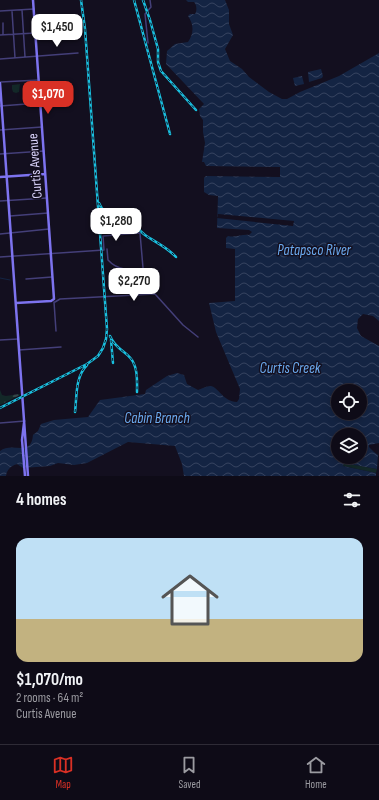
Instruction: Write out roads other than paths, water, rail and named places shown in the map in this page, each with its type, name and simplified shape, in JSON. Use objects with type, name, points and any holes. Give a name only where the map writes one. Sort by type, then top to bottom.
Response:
[{"type":"main road","name":"Curtis Avenue","points":[[33,0],[54,301]]},
{"type":"main road","points":[[0,83],[2,130],[7,177],[12,256],[17,301],[22,303]]},
{"type":"main road","points":[[0,177],[45,174]]},
{"type":"main road","points":[[14,274],[25,421],[22,434],[28,476]]},
{"type":"main road","points":[[16,303],[54,301]]},
{"type":"main road","points":[[25,476],[26,470]]},
{"type":"street","points":[[148,43],[146,14],[152,8],[150,0]]},
{"type":"street","points":[[0,12],[34,9]]},
{"type":"street","points":[[22,10],[26,57]]},
{"type":"street","points":[[12,11],[15,58]]},
{"type":"street","points":[[3,23],[3,35]]},
{"type":"street","points":[[0,35],[35,32]]},
{"type":"street","points":[[0,59],[78,53]]},
{"type":"street","points":[[0,83],[39,80]]},
{"type":"street","points":[[1,106],[40,104]]},
{"type":"street","points":[[2,130],[42,127]]},
{"type":"street","points":[[0,154],[44,151]]},
{"type":"street","points":[[0,201],[47,198]]},
{"type":"street","points":[[10,216],[48,213]]},
{"type":"street","points":[[0,234],[49,229]]},
{"type":"street","points":[[0,257],[104,250],[103,236],[140,233],[146,291]]},
{"type":"street","points":[[107,249],[108,260],[118,268],[127,270],[144,270]]},
{"type":"street","points":[[26,279],[52,277]]},
{"type":"street","points":[[54,301],[60,299],[154,294],[183,325],[198,337]]},
{"type":"street","name":"Curtis Avenue","points":[[54,301],[56,331]]},
{"type":"street","points":[[0,340],[18,339]]},
{"type":"street","points":[[19,350],[61,347]]},
{"type":"street","points":[[0,423],[25,421]]},
{"type":"water","points":[[186,0],[225,0],[229,10],[229,24],[233,35],[225,49],[230,61],[242,69],[249,77],[269,92],[282,99],[287,99],[339,76],[379,53],[379,321],[373,316],[363,314],[358,319],[357,328],[361,336],[379,346],[379,443],[369,445],[369,447],[378,455],[377,469],[350,464],[367,464],[367,428],[331,428],[331,464],[344,464],[343,466],[376,473],[376,476],[184,476],[182,464],[175,446],[128,442],[87,463],[74,465],[58,463],[50,466],[23,468],[17,464],[7,471],[6,476],[0,476],[0,451],[5,448],[25,448],[29,446],[32,442],[33,435],[38,431],[41,424],[54,420],[88,417],[100,400],[145,394],[146,390],[167,376],[177,373],[184,375],[187,384],[198,390],[207,386],[213,386],[224,397],[232,401],[237,402],[239,399],[240,389],[216,332],[209,303],[235,301],[235,249],[226,248],[226,238],[228,236],[234,237],[249,235],[252,232],[249,230],[217,228],[218,196],[209,195],[204,192],[204,178],[206,176],[280,177],[280,167],[206,166],[204,162],[202,162],[205,143],[203,120],[200,116],[199,109],[204,104],[166,64],[167,51],[175,44],[188,42],[191,35],[192,26],[188,16],[190,14],[195,14],[196,5],[194,2],[188,2]]},
{"type":"water","points":[[321,69],[323,76],[322,78],[309,82],[308,72]]},
{"type":"water","points":[[302,76],[304,84],[295,86],[293,78]]},
{"type":"waterway","points":[[0,278],[10,280]]},
{"type":"railway","points":[[0,408],[87,364],[98,356],[106,339],[107,329],[85,29],[81,0]]},
{"type":"railway","points":[[134,0],[170,134]]},
{"type":"railway","points":[[143,0],[158,49],[158,62],[161,71],[196,110]]},
{"type":"railway","points":[[99,203],[102,209],[110,216],[135,226],[145,235],[165,247],[176,257]]},
{"type":"railway","points":[[110,336],[116,345],[132,360],[137,374],[137,392]]},
{"type":"railway","points":[[111,340],[113,363]]},
{"type":"railway","points":[[75,412],[78,381],[87,365]]},
{"type":"water label","name":"Patapsco River","points":[[314,250]]},
{"type":"water label","name":"Curtis Creek","points":[[290,368]]},
{"type":"water label","name":"Cabin Branch","points":[[157,418]]}]
